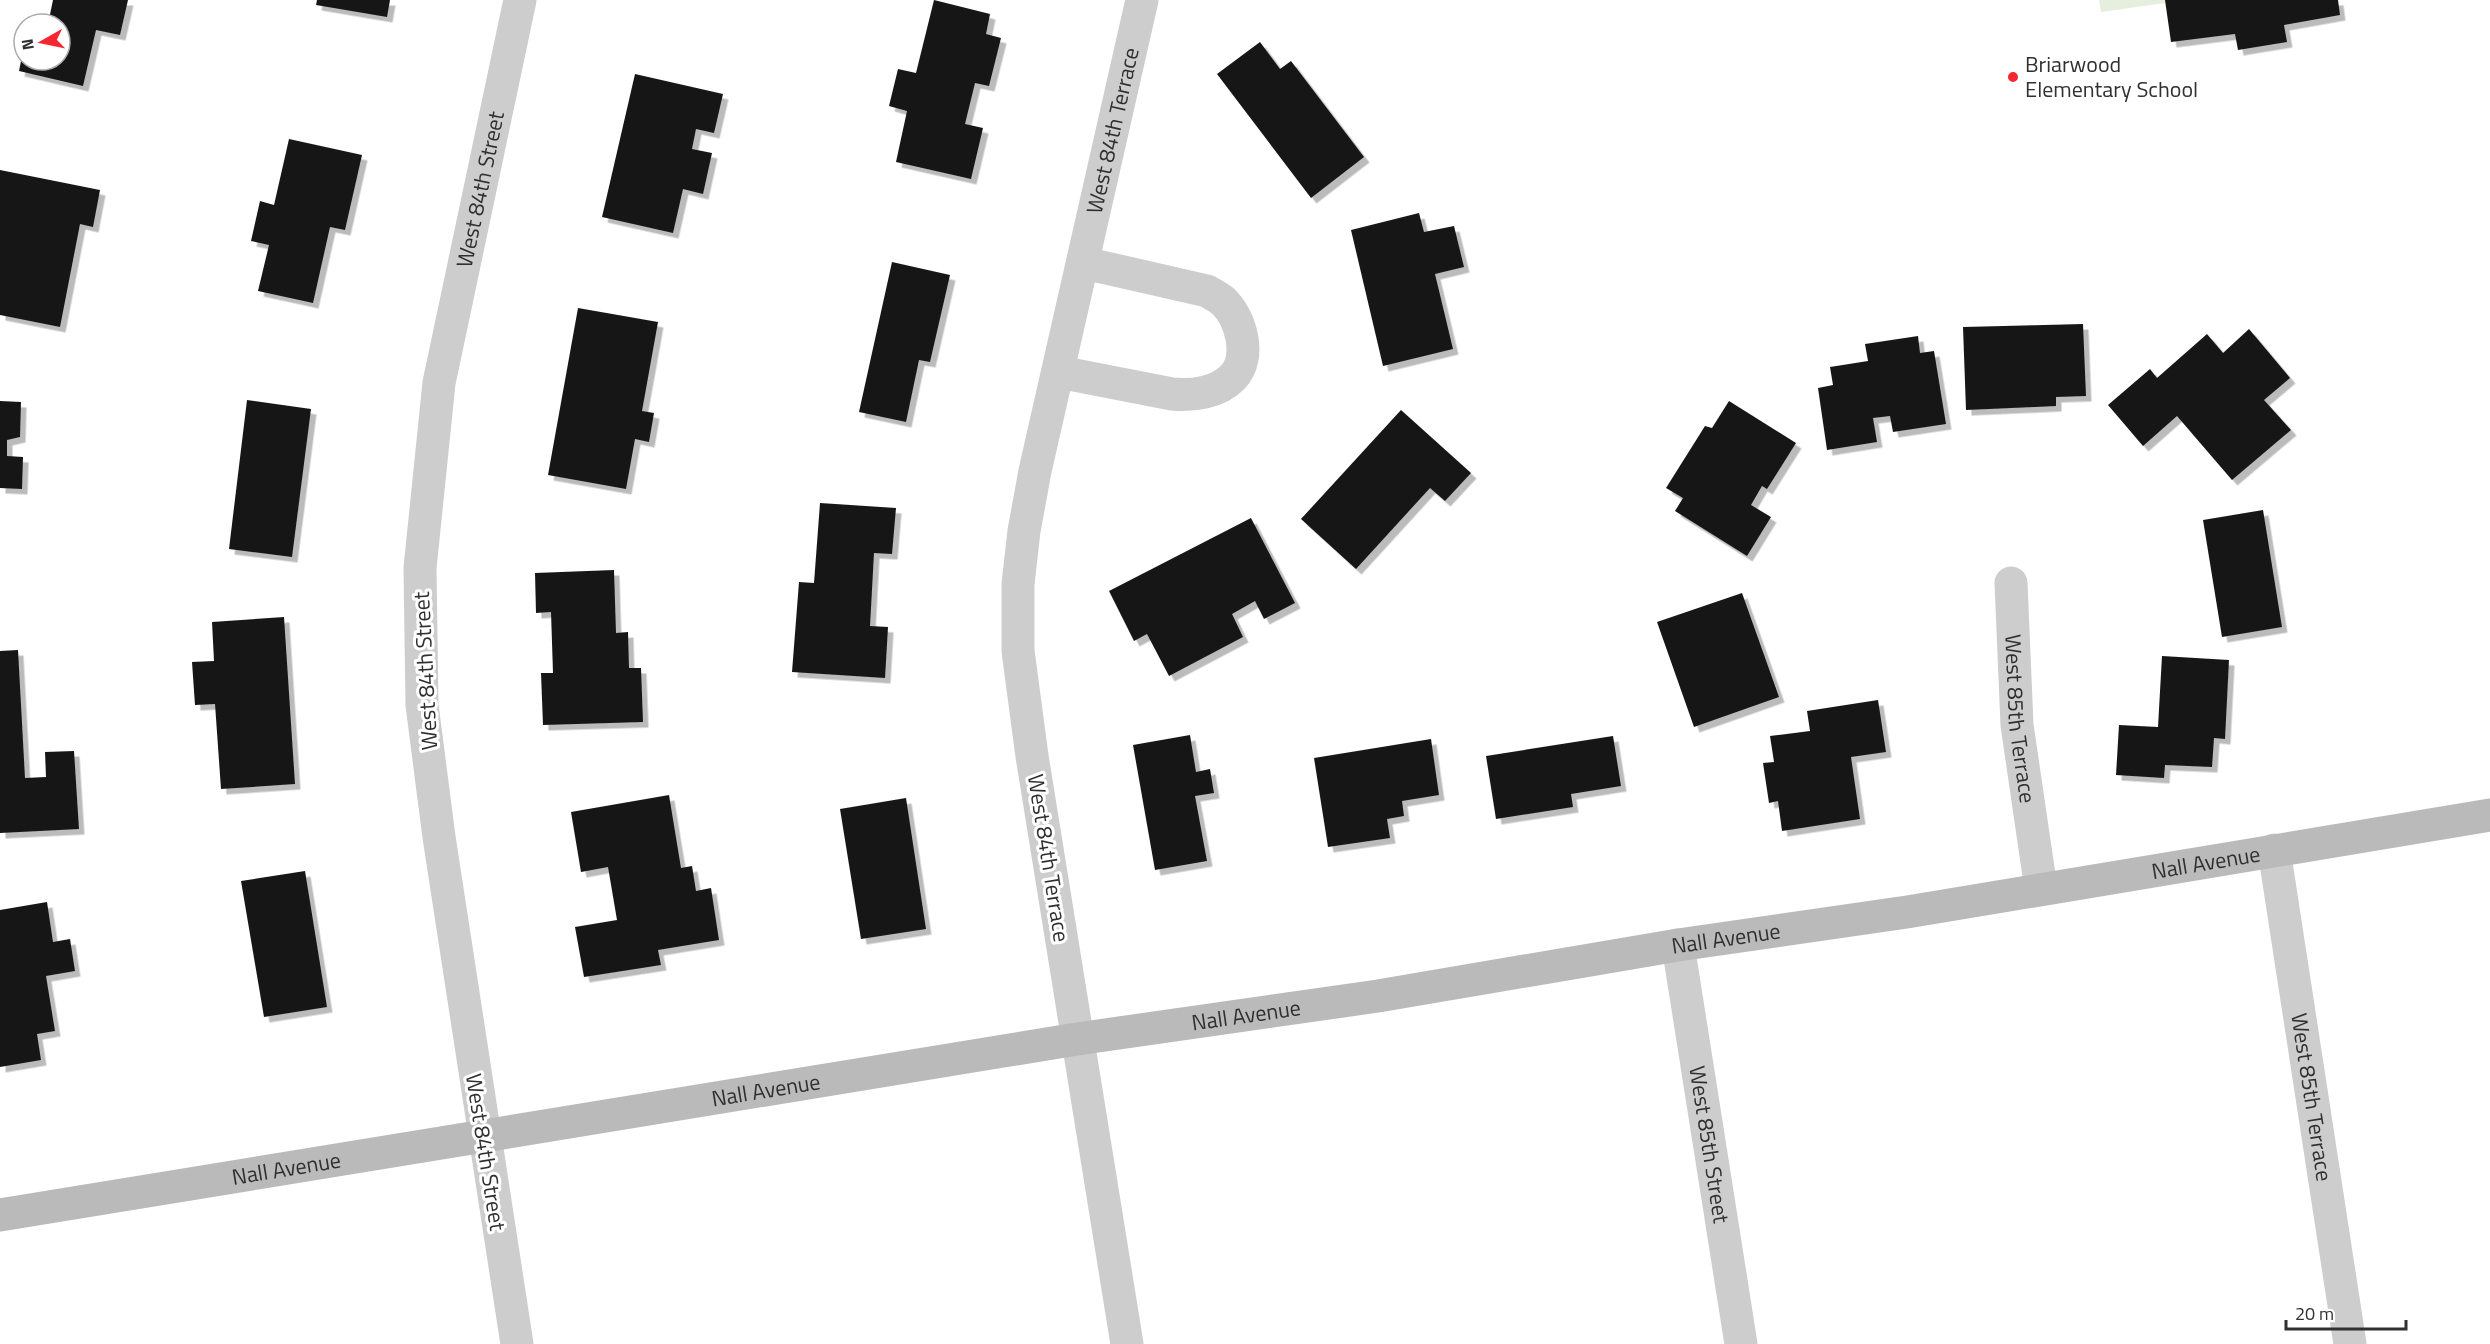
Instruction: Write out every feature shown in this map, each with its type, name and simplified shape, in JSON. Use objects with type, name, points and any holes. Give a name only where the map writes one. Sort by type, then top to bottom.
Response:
[{"type":"main road","name":"Nall Avenue","points":[[0,1215],[1077,1039],[1378,996],[1678,945],[1907,912],[2490,816]]},
{"type":"street","name":"West 84th Street","points":[[517,1344],[439,837],[422,705],[420,568],[439,383],[520,0]]},
{"type":"street","name":"West 84th Terrace","points":[[1127,1344],[1077,1039],[1018,651],[1018,584],[1024,531],[1035,471],[1142,0]]},
{"type":"street","points":[[1059,372],[1190,396],[1222,385],[1233,377],[1243,352],[1242,338],[1232,314],[1222,301],[1207,291],[1084,263]]},
{"type":"street","name":"West 85th Terrace","points":[[2011,583],[2017,725],[2041,889]]},
{"type":"street","name":"West 85th Terrace","points":[[2274,850],[2350,1344]]},
{"type":"street","name":"West 85th Street","points":[[1678,945],[1741,1344]]},
{"type":"green space","points":[[2099,0],[2165,0],[2165,3],[2101,12]]},
{"type":"building","points":[[53,0],[128,0],[120,35],[96,30],[83,86],[23,72],[72,72],[72,12],[50,12]]},
{"type":"building","points":[[317,0],[390,0],[387,17],[316,5]]},
{"type":"building","points":[[934,0],[990,14],[986,34],[1001,38],[989,86],[975,83],[965,124],[983,128],[971,179],[896,162],[907,111],[889,106],[898,69],[916,73]]},
{"type":"building","name":"Briarwood Elementary School","points":[[2165,0],[2338,0],[2340,15],[2284,25],[2287,42],[2238,50],[2235,34],[2171,42]]},
{"type":"building","points":[[1260,42],[1280,69],[1291,61],[1364,157],[1311,198],[1217,74]]},
{"type":"building","points":[[635,74],[723,94],[714,133],[696,129],[692,149],[712,153],[703,194],[683,189],[673,233],[602,217]]},
{"type":"building","points":[[289,139],[362,155],[345,230],[330,227],[313,303],[258,291],[269,245],[251,241],[260,201],[274,205]]},
{"type":"building","points":[[0,170],[100,190],[93,227],[80,224],[60,327],[0,315]]},
{"type":"building","points":[[1419,213],[1424,232],[1454,226],[1464,267],[1435,274],[1453,349],[1383,366],[1351,230]]},
{"type":"building","points":[[892,262],[950,275],[930,362],[919,360],[906,422],[859,412]]},
{"type":"building","points":[[578,308],[658,322],[642,411],[654,413],[649,442],[635,439],[626,489],[548,475]]},
{"type":"building","points":[[2083,324],[2086,396],[2056,397],[2056,406],[1966,410],[1963,327]]},
{"type":"building","points":[[2249,329],[2290,378],[2264,400],[2291,430],[2232,480],[2177,416],[2143,446],[2108,405],[2150,369],[2157,378],[2207,334],[2223,353]]},
{"type":"building","points":[[1918,336],[1920,353],[1934,351],[1946,424],[1893,432],[1890,416],[1873,418],[1877,442],[1827,450],[1818,388],[1833,385],[1830,367],[1868,361],[1865,344]]},
{"type":"building","points":[[247,400],[311,409],[292,557],[229,549]]},
{"type":"building","points":[[0,401],[21,402],[20,437],[7,440],[7,456],[23,457],[22,489],[0,488]]},
{"type":"building","points":[[1729,401],[1796,443],[1767,489],[1762,486],[1751,505],[1771,517],[1747,556],[1675,511],[1683,498],[1666,488],[1705,426],[1712,428]]},
{"type":"building","points":[[1401,410],[1471,473],[1445,501],[1430,488],[1356,569],[1301,519]]},
{"type":"building","points":[[820,503],[896,508],[892,554],[874,553],[870,626],[888,627],[885,678],[792,672],[799,582],[814,583]]},
{"type":"building","points":[[2263,510],[2282,627],[2222,637],[2203,520]]},
{"type":"building","points":[[1251,518],[1295,603],[1264,619],[1255,601],[1232,614],[1243,637],[1169,676],[1147,634],[1134,641],[1109,591]]},
{"type":"building","points":[[614,570],[616,633],[628,632],[629,668],[641,668],[643,722],[543,725],[541,673],[553,673],[551,612],[536,613],[535,573]]},
{"type":"building","points":[[1742,593],[1779,697],[1694,727],[1657,622]]},
{"type":"building","points":[[284,617],[295,784],[221,789],[215,704],[195,705],[192,662],[214,661],[212,622]]},
{"type":"building","points":[[18,650],[25,778],[46,777],[45,752],[74,751],[79,829],[0,833],[0,651]]},
{"type":"building","points":[[2162,656],[2229,660],[2225,739],[2214,738],[2212,767],[2165,765],[2164,778],[2116,775],[2119,725],[2158,727]]},
{"type":"building","points":[[1878,700],[1886,752],[1851,757],[1860,819],[1782,831],[1778,801],[1769,803],[1763,763],[1774,762],[1770,736],[1810,731],[1807,711]]},
{"type":"building","points":[[1190,735],[1196,772],[1210,769],[1214,793],[1195,796],[1207,861],[1155,870],[1133,745]]},
{"type":"building","points":[[1613,736],[1621,786],[1571,794],[1573,807],[1496,819],[1486,756]]},
{"type":"building","points":[[1431,739],[1439,795],[1402,801],[1404,816],[1387,819],[1390,838],[1328,847],[1314,758]]},
{"type":"building","points":[[669,795],[681,868],[692,866],[696,891],[711,888],[719,940],[658,950],[661,965],[584,977],[575,927],[617,920],[608,867],[581,872],[571,812]]},
{"type":"building","points":[[906,798],[926,929],[861,939],[840,809]]},
{"type":"building","points":[[305,871],[327,1007],[264,1017],[241,881]]},
{"type":"building","points":[[47,902],[53,942],[70,939],[75,971],[46,976],[55,1031],[37,1034],[41,1060],[0,1067],[0,910]]},
{"type":"place","name":"Briarwood Elementary School","points":[[2013,77]]}]
